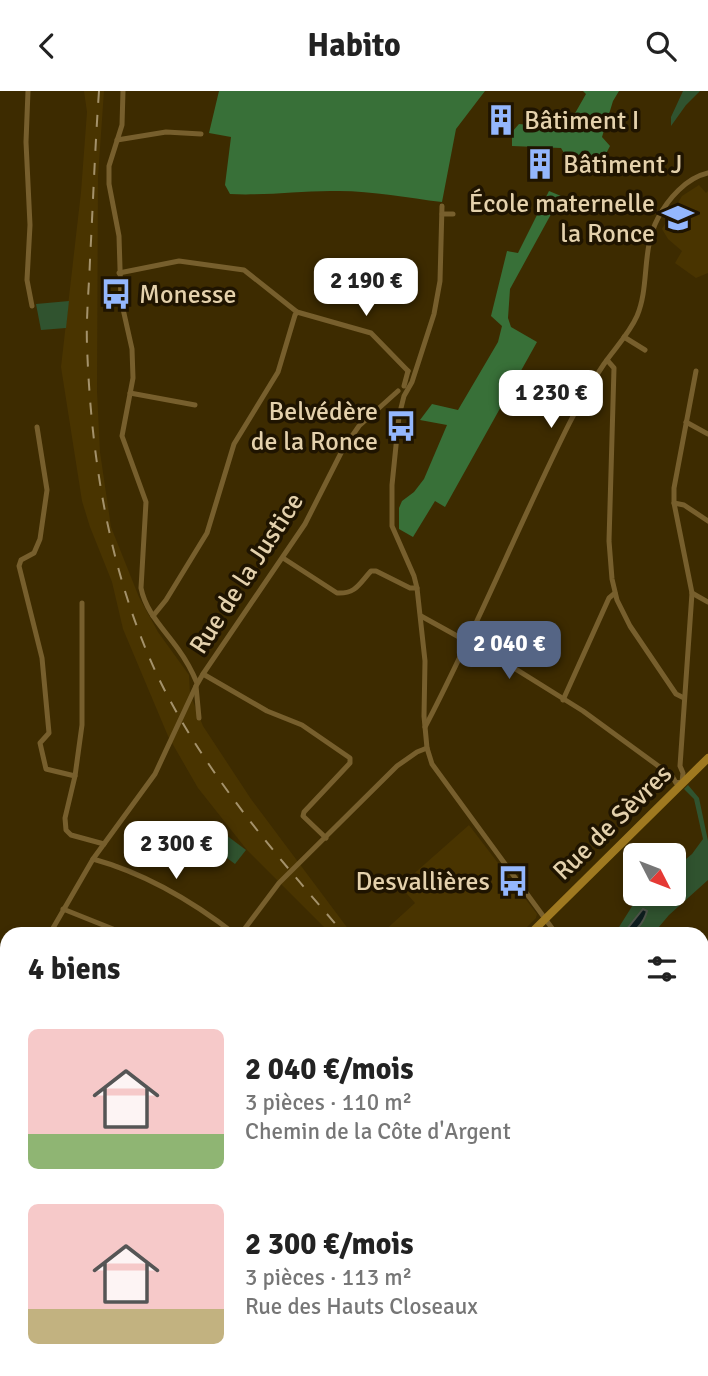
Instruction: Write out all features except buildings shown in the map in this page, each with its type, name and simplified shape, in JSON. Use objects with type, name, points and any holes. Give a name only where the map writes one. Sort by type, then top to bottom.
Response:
[{"type":"main road","name":"Rue de Sèvres","points":[[537,927],[682,782],[708,760]]},
{"type":"street","points":[[28,91],[26,146],[30,225],[27,280],[32,306]]},
{"type":"street","points":[[54,927],[93,859],[155,774],[197,685],[186,660],[153,617],[141,589],[146,502],[122,436],[133,378],[132,349],[121,300],[119,236],[109,166],[122,125],[123,91]]},
{"type":"street","points":[[117,140],[166,132],[201,134]]},
{"type":"street","points":[[425,728],[504,565],[523,517],[582,400],[636,319],[642,302],[646,253],[658,219],[678,190],[708,173]]},
{"type":"street","points":[[405,391],[430,330],[440,281],[442,206]]},
{"type":"street","points":[[442,214],[453,214]]},
{"type":"street","points":[[119,273],[180,261],[244,270],[298,312],[371,333],[408,371]]},
{"type":"street","points":[[153,617],[207,533],[234,444],[278,372],[298,312]]},
{"type":"street","points":[[624,337],[645,350]]},
{"type":"street","points":[[607,360],[614,368],[609,559],[615,593],[629,626],[676,694],[684,698]]},
{"type":"street","points":[[408,371],[415,369]]},
{"type":"street","points":[[408,371],[399,416],[392,526],[417,588],[425,661],[423,709],[427,748],[439,776],[552,927]]},
{"type":"street","points":[[421,616],[468,641],[563,699],[608,728],[671,776],[676,783],[682,782],[683,773],[680,766],[692,593],[674,503],[674,488],[696,371]]},
{"type":"street","name":"Rue de la Justice","points":[[200,717],[197,685],[305,524],[340,454],[359,426],[397,391],[399,395],[405,391]]},
{"type":"street","points":[[130,393],[195,405]]},
{"type":"street","points":[[687,422],[708,434]]},
{"type":"street","points":[[37,427],[47,490],[40,539],[34,552],[21,560],[19,566],[43,670],[49,733],[40,743],[43,762],[46,769],[75,776]]},
{"type":"street","points":[[674,503],[684,505],[708,521]]},
{"type":"street","points":[[283,558],[337,593],[348,594],[354,591],[371,571],[410,588],[417,588]]},
{"type":"street","points":[[563,699],[609,598],[615,593]]},
{"type":"street","points":[[692,593],[708,602]]},
{"type":"street","points":[[82,603],[82,725],[75,776],[65,818],[66,830],[71,835],[104,844]]},
{"type":"street","points":[[203,674],[267,711],[302,725],[350,758],[350,763],[303,815],[326,838]]},
{"type":"street","points":[[244,927],[279,883],[397,766],[427,748]]},
{"type":"street","points":[[93,859],[130,872],[195,906],[226,927]]},
{"type":"street","points":[[64,909],[108,927]]},
{"type":"shaded area","points":[[84,91],[104,91],[98,177],[97,391],[100,452],[111,527],[139,597],[158,632],[189,675],[190,694],[203,726],[251,799],[347,927],[324,927],[247,850],[198,788],[168,736],[123,629],[112,582],[90,527],[82,501],[61,367],[81,192],[87,112]]},
{"type":"shaded area","points":[[699,185],[706,193],[708,191],[708,273],[696,278],[675,263],[682,251],[668,239],[662,229],[682,196]]},
{"type":"shaded area","points":[[469,825],[537,914],[527,927],[389,927],[415,903],[400,886]]},
{"type":"shaded area","points":[[643,909],[647,911],[638,927],[629,927]]},
{"type":"green space","points":[[219,91],[485,91],[456,129],[442,202],[352,191],[230,194],[225,185],[231,137],[209,133]]},
{"type":"green space","points":[[583,91],[619,91],[613,101],[602,137],[610,146],[599,167],[590,164],[584,175],[576,173],[561,148],[512,146],[512,132],[519,124],[538,129],[558,110],[574,115],[586,94]]},
{"type":"green space","points":[[683,91],[700,91],[671,126],[671,117]]},
{"type":"green space","points":[[549,191],[561,196],[510,289],[508,318],[511,327],[537,342],[445,507],[435,501],[413,537],[399,529],[399,508],[402,501],[414,492],[424,479],[447,425],[420,420],[432,404],[458,410],[498,342],[502,326],[491,316],[507,251],[518,253]]},
{"type":"green space","points":[[69,301],[66,328],[41,330],[36,304]]},
{"type":"green space","points":[[688,785],[699,798],[708,841],[708,880],[686,900],[686,859],[703,839],[694,799],[684,789]]},
{"type":"green space","points":[[218,829],[246,850],[235,864],[207,843]]},
{"type":"green space","points":[[632,907],[678,907],[659,927],[619,927]]},
{"type":"railway","points":[[99,91],[88,303],[89,389],[106,518],[128,602],[161,683],[200,751],[245,815],[338,927]]},
{"type":"place","name":"Bâtiment I","points":[[501,120]]},
{"type":"place","name":"Bâtiment J","points":[[540,164]]},
{"type":"place","name":"École maternelle la Ronce","points":[[678,218]]},
{"type":"place","name":"Monesse","points":[[116,294]]},
{"type":"place","name":"Belvédère de la Ronce","points":[[401,426]]},
{"type":"place","name":"Desvallières","points":[[513,881]]}]
